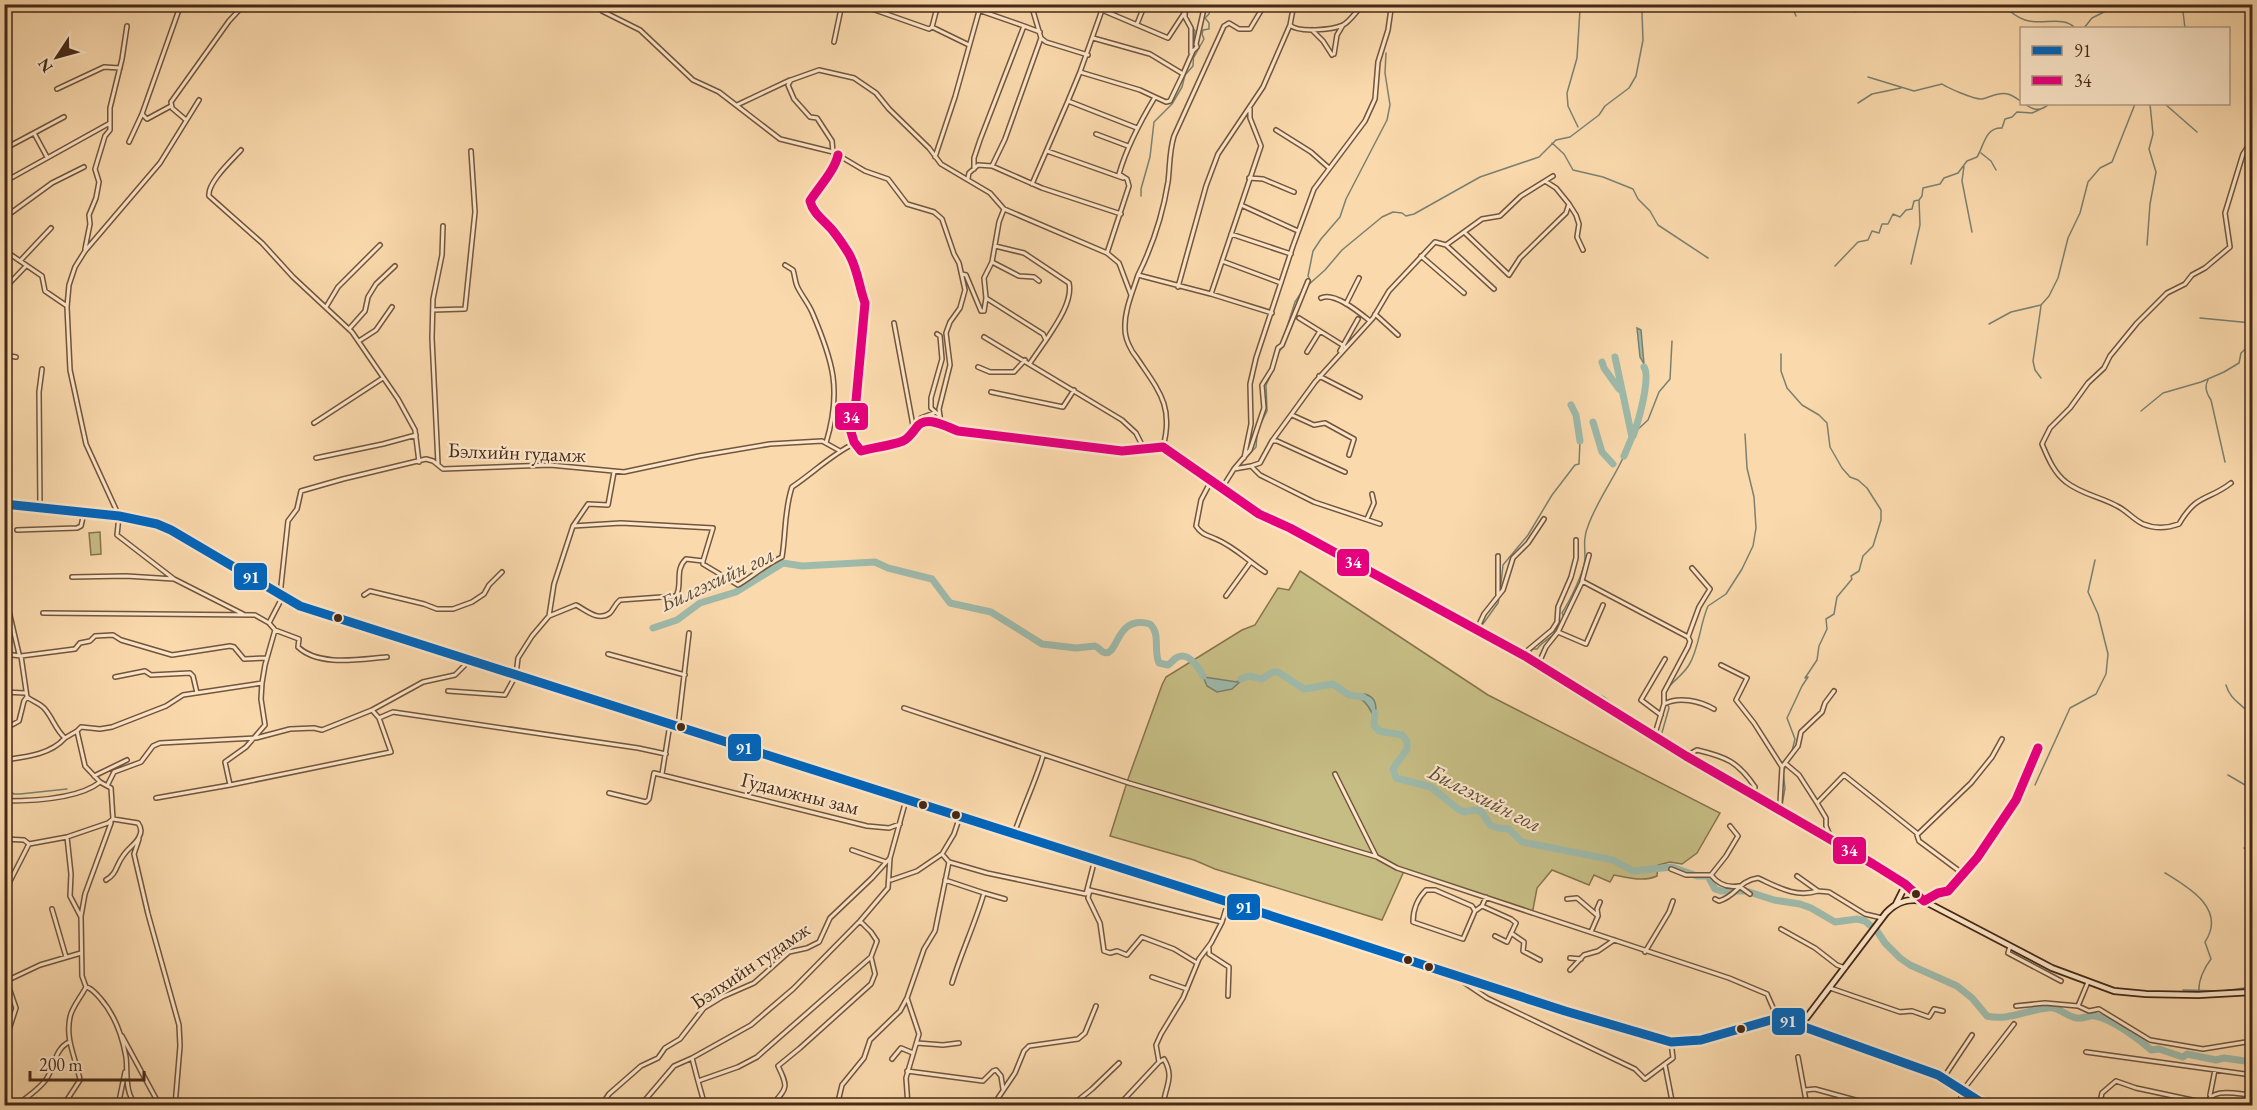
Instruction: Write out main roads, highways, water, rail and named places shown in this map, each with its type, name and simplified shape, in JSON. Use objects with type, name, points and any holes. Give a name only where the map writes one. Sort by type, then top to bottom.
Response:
[{"type":"main road","points":[[910,436],[920,422],[941,424],[958,431],[1122,450],[1164,447],[1259,514],[1290,528],[1525,656],[1654,737],[1831,838],[1906,884],[1924,901],[2052,968],[2114,991],[2198,995],[2253,992]]},
{"type":"main road","points":[[4,504],[119,516],[157,524],[300,606],[1565,1011],[1671,1042],[1701,1040],[1778,1019],[1801,1025],[1940,1076],[1987,1106]]},
{"type":"main road","points":[[1801,1025],[1882,918],[1896,904],[1906,884]]},
{"type":"main road","points":[[1896,904],[1909,900],[1924,901]]},
{"type":"main road","points":[[1963,1090],[1963,1106]]},
{"type":"main road","points":[[1963,1106],[1972,1097]]},
{"type":"main road","points":[[1970,1106],[1980,1102]]},
{"type":"waterway","points":[[1187,19],[1188,4]]},
{"type":"waterway","points":[[1194,57],[1204,39],[1203,30],[1209,29],[1209,23],[1205,18],[1209,14],[1211,4]]},
{"type":"waterway","points":[[1306,287],[1342,250],[1382,217],[1393,212],[1406,216],[1414,214],[1480,177],[1539,157],[1556,140],[1570,137],[1599,115],[1605,106],[1629,88],[1636,76],[1643,40],[1642,13],[1646,4]]},
{"type":"waterway","points":[[1791,4],[1796,16]]},
{"type":"waterway","points":[[1852,4],[1855,12]]},
{"type":"waterway","points":[[2002,4],[2013,14],[2031,22],[2058,21],[2074,27]]},
{"type":"waterway","points":[[2085,27],[2092,18],[2120,4]]},
{"type":"waterway","points":[[2182,4],[2185,27]]},
{"type":"waterway","points":[[1578,127],[1568,106],[1567,93],[1577,58],[1580,9]]},
{"type":"waterway","points":[[1141,196],[1150,157],[1154,122],[1172,104],[1182,87],[1185,75],[1193,66],[1195,31],[1191,25]]},
{"type":"waterway","points":[[1311,282],[1308,276],[1313,251],[1340,217],[1346,199],[1387,120],[1390,105],[1385,73],[1386,53]]},
{"type":"waterway","points":[[1868,77],[1914,91],[1942,84],[1977,99],[2004,93],[2020,101]]},
{"type":"waterway","points":[[1858,103],[1872,94],[1901,88]]},
{"type":"waterway","points":[[2026,105],[2038,109],[2048,105]]},
{"type":"waterway","points":[[1989,324],[2011,312],[2041,305],[2049,296],[2058,278],[2068,238],[2080,213],[2088,182],[2100,168],[2112,162],[2135,105]]},
{"type":"waterway","points":[[2147,245],[2150,204],[2156,172],[2149,149],[2153,134],[2150,105]]},
{"type":"waterway","points":[[2166,105],[2197,132]]},
{"type":"waterway","points":[[1835,266],[1858,242],[1868,240],[1872,231],[1879,233],[1882,224],[1888,224],[1893,214],[1900,217],[1906,210],[1912,209],[1914,201],[1919,200],[1922,196],[1923,188],[1940,184],[1944,178],[1958,173],[1967,161],[1977,157],[1988,134],[2002,128],[2005,119],[2017,112],[2032,113],[2045,107]]},
{"type":"waterway","points":[[1552,143],[1564,154],[1573,170],[1603,177],[1633,189],[1658,225],[1708,258]]},
{"type":"waterway","points":[[1981,153],[1991,161],[1996,170]]},
{"type":"waterway","points":[[1964,166],[1962,181],[1972,232]]},
{"type":"waterway","points":[[1911,264],[1920,225],[1919,200]]},
{"type":"waterway","points":[[1287,327],[1295,302],[1303,290]]},
{"type":"waterway","points":[[2041,306],[2033,361],[2035,370],[2041,378]]},
{"type":"waterway","points":[[2200,318],[2252,323]]},
{"type":"waterway","points":[[1278,353],[1288,334]]},
{"type":"waterway","points":[[1635,432],[1648,420],[1659,392],[1670,379],[1672,341]]},
{"type":"waterway","points":[[2141,411],[2163,393],[2201,382],[2239,363],[2241,353],[2252,343]]},
{"type":"waterway","points":[[1781,354],[1781,371],[1787,388],[1802,405],[1819,415],[1827,423],[1830,447],[1842,468],[1850,477],[1858,480],[1867,488],[1881,510],[1881,520],[1873,546],[1863,556],[1859,571],[1851,576],[1852,579],[1837,597],[1834,614],[1826,619],[1827,629],[1819,646],[1817,660],[1805,678],[1808,677],[1787,718],[1795,739],[1792,751]]},
{"type":"waterway","points":[[1615,357],[1632,437],[1624,456]]},
{"type":"waterway","points":[[1602,362],[1619,389]]},
{"type":"waterway","points":[[1633,436],[1645,390],[1644,367]]},
{"type":"waterway","points":[[1259,427],[1267,411],[1266,385],[1273,370]]},
{"type":"waterway","points":[[2208,380],[2206,390],[2211,400],[2225,462]]},
{"type":"waterway","points":[[1571,405],[1576,415],[1580,441]]},
{"type":"waterway","points":[[1593,422],[1602,452],[1613,464]]},
{"type":"waterway","points":[[1666,690],[1689,665],[1708,606],[1726,594],[1753,546],[1756,528],[1754,497],[1747,468],[1745,434]]},
{"type":"waterway","points":[[1237,467],[1256,447],[1257,435]]},
{"type":"waterway","points":[[1500,593],[1503,565],[1528,535],[1552,495],[1575,465],[1579,464],[1580,441]]},
{"type":"waterway","points":[[1564,617],[1562,613],[1569,602],[1584,564],[1588,526],[1624,456]]},
{"type":"waterway","points":[[2035,785],[2070,708],[2096,694],[2106,674],[2108,654],[2098,614],[2088,592],[2095,560]]},
{"type":"waterway","name":"Билгэхийн гол","points":[[653,628],[677,620],[700,603],[736,592],[783,563],[802,566],[875,562],[888,568],[932,579],[950,603],[991,612],[1042,644],[1076,648],[1095,646],[1103,652],[1108,652],[1130,625],[1150,624],[1155,632],[1159,663],[1168,665],[1176,658],[1185,656],[1192,661],[1203,676]]},
{"type":"waterway","points":[[1397,582],[1438,602],[1514,647]]},
{"type":"waterway","points":[[1480,628],[1498,603],[1499,598]]},
{"type":"waterway","points":[[1530,657],[1532,649],[1537,649],[1558,629]]},
{"type":"waterway","name":"Билгэхийн гол","points":[[1241,679],[1249,676],[1262,679],[1273,672],[1278,672],[1304,689],[1333,684],[1349,695],[1363,697]]},
{"type":"waterway","points":[[1562,676],[1583,689],[1604,697],[1640,724],[1687,753]]},
{"type":"waterway","points":[[2226,685],[2232,697],[2248,712],[2252,726]]},
{"type":"waterway","points":[[1661,736],[1669,708],[1665,695]]},
{"type":"waterway","name":"Билгэхийн гол","points":[[1375,713],[1374,725],[1379,731],[1402,735],[1407,741],[1407,749],[1393,769],[1396,778],[1431,787],[1464,812],[1481,811],[1490,825],[1509,829],[1522,842],[1613,860],[1633,871],[1672,867],[1697,876],[1708,876],[1715,889],[1721,891],[1746,891],[1774,900],[1800,904],[1835,922],[1857,919],[1865,921],[1877,931],[1900,958],[1910,965],[1957,986],[1972,998],[1987,1016],[2002,1017],[2052,1008],[2077,1018],[2093,1016],[2102,1018],[2125,1030],[2151,1050],[2159,1049],[2183,1057],[2187,1054],[2216,1060],[2224,1058],[2252,1062]]},
{"type":"waterway","points":[[1692,755],[1749,790]]},
{"type":"waterway","points":[[1789,813],[1782,805],[1785,788],[1783,772],[1790,758]]},
{"type":"waterway","points":[[2228,775],[2252,789]]},
{"type":"waterway","points":[[4,788],[14,794],[67,789]]},
{"type":"waterway","points":[[1790,813],[1806,819],[1843,842]]},
{"type":"waterway","points":[[2244,848],[2252,855]]},
{"type":"waterway","points":[[2165,873],[2194,892],[2208,909],[2211,919],[2211,930],[2205,942],[2211,959],[2199,983],[2199,992]]},
{"type":"waterway","points":[[2183,990],[2222,991],[2252,987]]}]
